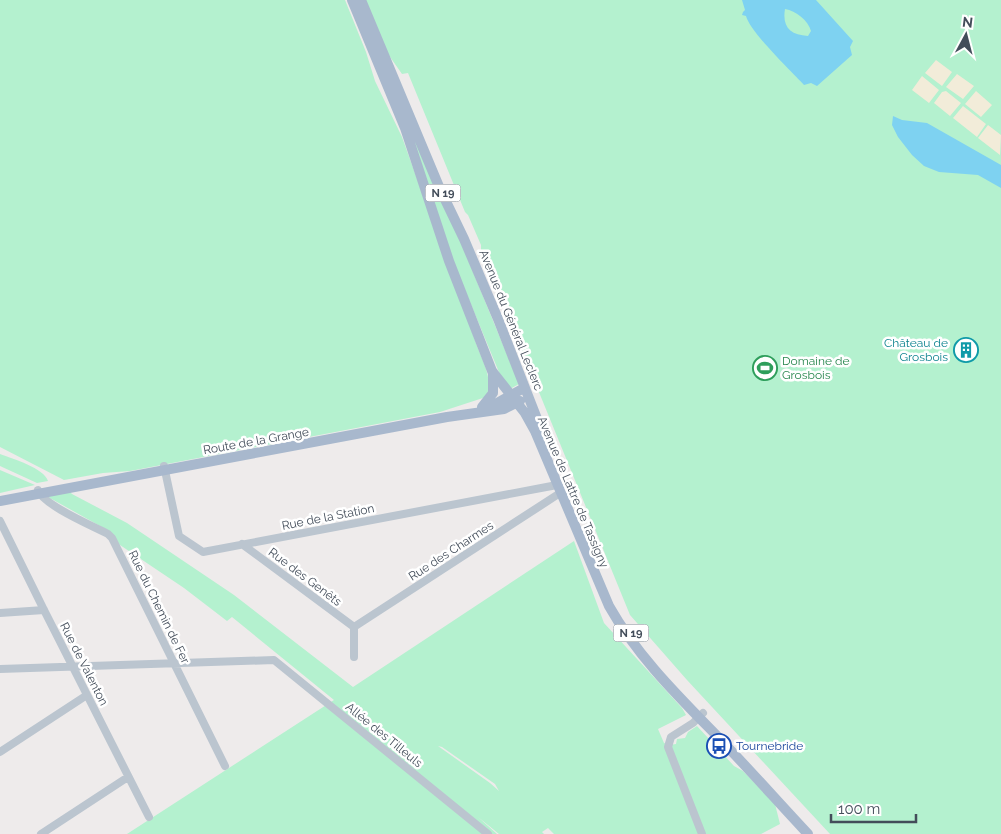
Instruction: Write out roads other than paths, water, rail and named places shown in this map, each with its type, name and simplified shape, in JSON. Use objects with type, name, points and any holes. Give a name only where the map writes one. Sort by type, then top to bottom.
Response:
[{"type":"main road","name":"Avenue de Lattre de Tassigny","points":[[352,0],[405,128],[449,261],[492,371],[525,413],[535,431],[606,600],[615,617],[650,664],[701,715],[808,834]]},
{"type":"main road","name":"Avenue du Général Leclerc","points":[[361,0],[440,189],[498,318],[526,392],[615,606],[633,635],[701,715]]},
{"type":"main road","points":[[483,410],[493,393],[492,371]]},
{"type":"main road","points":[[513,399],[526,392]]},
{"type":"main road","name":"Route de la Grange","points":[[0,497],[38,492],[483,410],[504,409],[513,399]]},
{"type":"main road","name":"Route de la Grange","points":[[483,410],[497,403],[513,399]]},
{"type":"main road","points":[[504,409],[525,413]]},
{"type":"main road","name":"Route de la Grange","points":[[0,502],[38,492]]},
{"type":"main road","name":"N 19","points":[[701,715],[815,834]]},
{"type":"street","name":"Rue de la Station","points":[[165,468],[178,536],[202,552],[559,489]]},
{"type":"street","name":"Rue des Charmes","points":[[354,627],[559,489]]},
{"type":"street","name":"Rue du Chemin de Fer","points":[[38,492],[41,497],[51,504],[108,534],[112,538],[225,766]]},
{"type":"street","name":"Rue de Valenton","points":[[0,520],[149,817]]},
{"type":"street","name":"Rue des Genêts","points":[[242,544],[354,627]]},
{"type":"street","points":[[0,613],[44,610]]},
{"type":"street","points":[[354,627],[354,657]]},
{"type":"street","name":"Allée des Tilleuls","points":[[174,664],[263,660],[277,662],[488,834]]},
{"type":"street","points":[[0,669],[174,664]]},
{"type":"street","points":[[0,752],[87,695]]},
{"type":"street","points":[[701,715],[686,728],[671,737],[668,747],[702,834]]},
{"type":"street","points":[[41,834],[128,777]]},
{"type":"water","points":[[742,0],[816,0],[853,41],[850,47],[852,55],[817,86],[811,83],[804,85],[755,32],[746,16],[742,15],[745,10]],"holes":[[[785,9],[807,23],[811,31],[808,36],[796,34],[786,25]]]},
{"type":"water","points":[[893,116],[902,120],[927,123],[1001,165],[1001,188],[978,175],[939,172],[924,166],[912,155],[898,137],[892,125]]},
{"type":"place","name":"Château de Grosbois","points":[[966,350]]},
{"type":"place","name":"Domaine de Grosbois","points":[[765,368]]},
{"type":"place","name":"Tournebride","points":[[719,746]]}]
